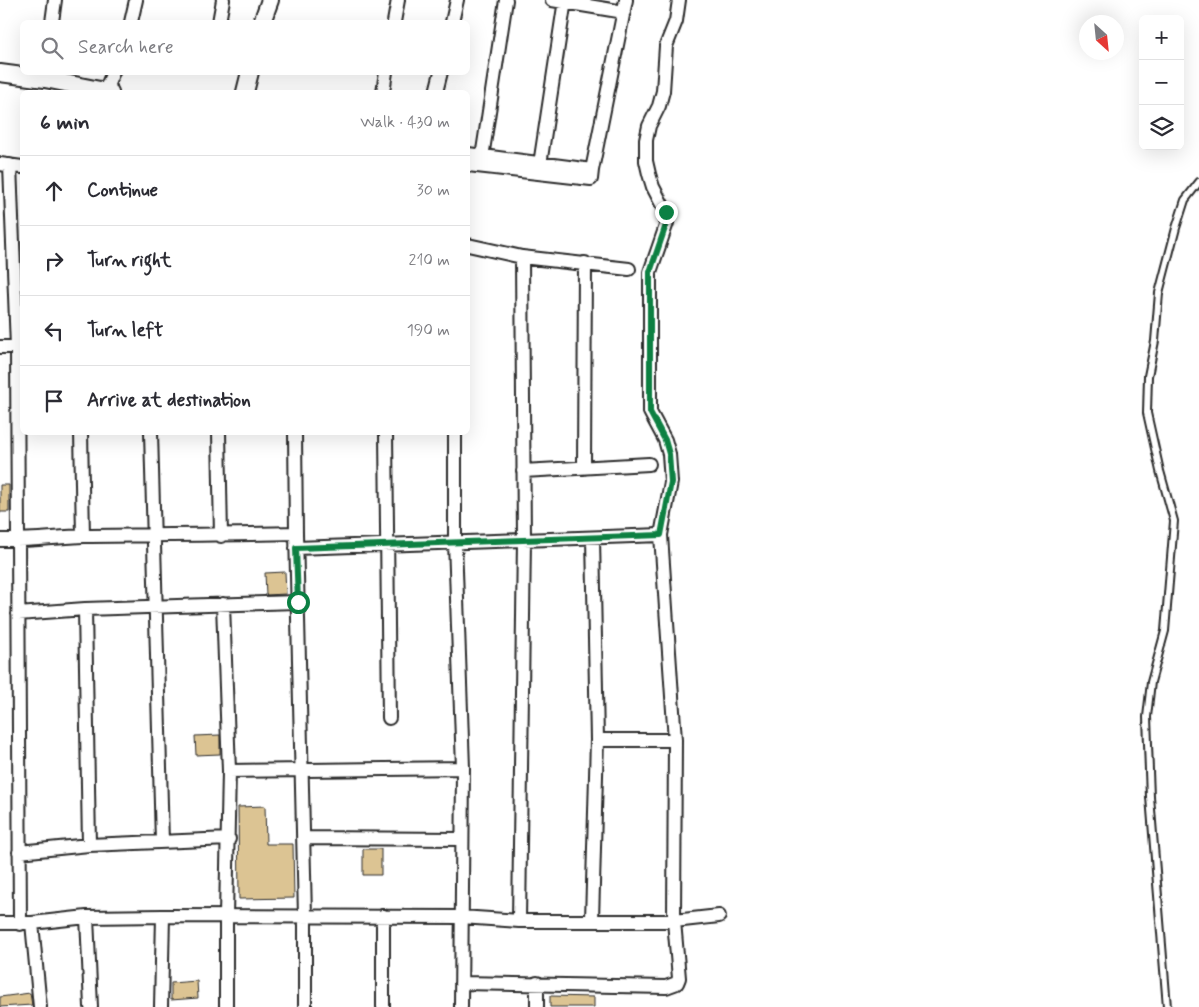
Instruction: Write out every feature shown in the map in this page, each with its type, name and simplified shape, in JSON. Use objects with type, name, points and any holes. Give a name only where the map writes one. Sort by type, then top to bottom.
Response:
[{"type":"street","points":[[52,20],[55,0]]},
{"type":"street","points":[[131,20],[136,0]]},
{"type":"street","points":[[219,20],[223,0]]},
{"type":"street","points":[[263,20],[270,0]]},
{"type":"street","points":[[394,20],[398,0]]},
{"type":"street","points":[[452,20],[457,0]]},
{"type":"street","points":[[482,161],[506,0]]},
{"type":"street","points":[[461,983],[672,986],[677,983],[679,978],[674,921],[675,740],[661,535],[671,482],[669,454],[665,440],[650,412],[650,272],[667,222],[666,212],[653,187],[649,174],[646,161],[646,140],[649,126],[659,106],[663,91],[666,46],[676,21],[679,0]]},
{"type":"street","points":[[470,155],[482,161],[539,168],[591,178],[625,6],[561,1],[539,168]]},
{"type":"street","points":[[0,73],[20,74]]},
{"type":"street","points":[[31,75],[46,76],[95,90]]},
{"type":"street","points":[[103,90],[111,75]]},
{"type":"street","points":[[246,90],[249,75]]},
{"type":"street","points":[[383,90],[386,75]]},
{"type":"street","points":[[436,90],[440,75]]},
{"type":"street","points":[[470,164],[482,161]]},
{"type":"street","points":[[20,167],[5,164],[20,347],[17,540],[19,852],[26,923],[40,1007]]},
{"type":"street","points":[[470,245],[522,257],[629,269]]},
{"type":"street","points":[[519,921],[524,540],[522,257]]},
{"type":"street","points":[[584,263],[584,468]]},
{"type":"street","points":[[0,347],[20,347]]},
{"type":"street","points":[[81,435],[83,536]]},
{"type":"street","points":[[151,435],[162,842]]},
{"type":"street","points":[[219,435],[221,536]]},
{"type":"street","points":[[295,435],[296,548],[304,838],[305,1007]]},
{"type":"street","points":[[386,435],[389,718]]},
{"type":"street","points":[[455,435],[455,542],[463,768],[461,1007]]},
{"type":"street","points":[[523,471],[649,464]]},
{"type":"street","points":[[0,540],[83,536],[221,536],[296,532]]},
{"type":"street","points":[[296,548],[661,535]]},
{"type":"street","points":[[592,920],[597,740],[593,538]]},
{"type":"street","points":[[18,614],[85,609],[298,602]]},
{"type":"street","points":[[223,604],[229,771],[226,1007]]},
{"type":"street","points":[[85,609],[89,845]]},
{"type":"street","points":[[597,740],[675,740]]},
{"type":"street","points":[[229,771],[463,768]]},
{"type":"street","points":[[304,838],[462,839]]},
{"type":"street","points":[[19,852],[89,845],[229,839]]},
{"type":"street","points":[[0,923],[26,923],[87,917],[163,916],[383,916],[461,917],[519,921],[674,921],[719,916]]},
{"type":"street","points":[[161,1007],[163,916]]},
{"type":"street","points":[[383,916],[383,1007]]},
{"type":"street","points":[[87,917],[90,1007]]},
{"type":"street","points":[[537,983],[537,1007]]},
{"type":"lane","points":[[1167,1007],[1150,797],[1147,717],[1151,682],[1166,623],[1168,572],[1173,545],[1174,521],[1147,413],[1148,376],[1155,341],[1159,293],[1176,228],[1185,200],[1199,182]]},
{"type":"building","points":[[0,485],[9,485],[9,512],[0,512]]},
{"type":"building","points":[[285,572],[286,594],[266,595],[265,573]]},
{"type":"building","points":[[220,735],[220,754],[196,755],[195,736]]},
{"type":"building","points":[[265,806],[266,844],[293,844],[294,898],[239,899],[238,807]]},
{"type":"building","points":[[363,849],[381,849],[381,875],[363,875]]},
{"type":"building","points":[[197,981],[198,998],[171,1000],[171,983]]},
{"type":"building","points":[[30,993],[32,1005],[0,1007],[0,997]]},
{"type":"building","points":[[550,996],[594,997],[594,1007],[550,1007]]},
{"type":"route","points":[[298,602],[296,548],[661,535],[671,482],[669,454],[665,440],[650,412],[650,272],[654,255],[667,222],[666,212]]}]
